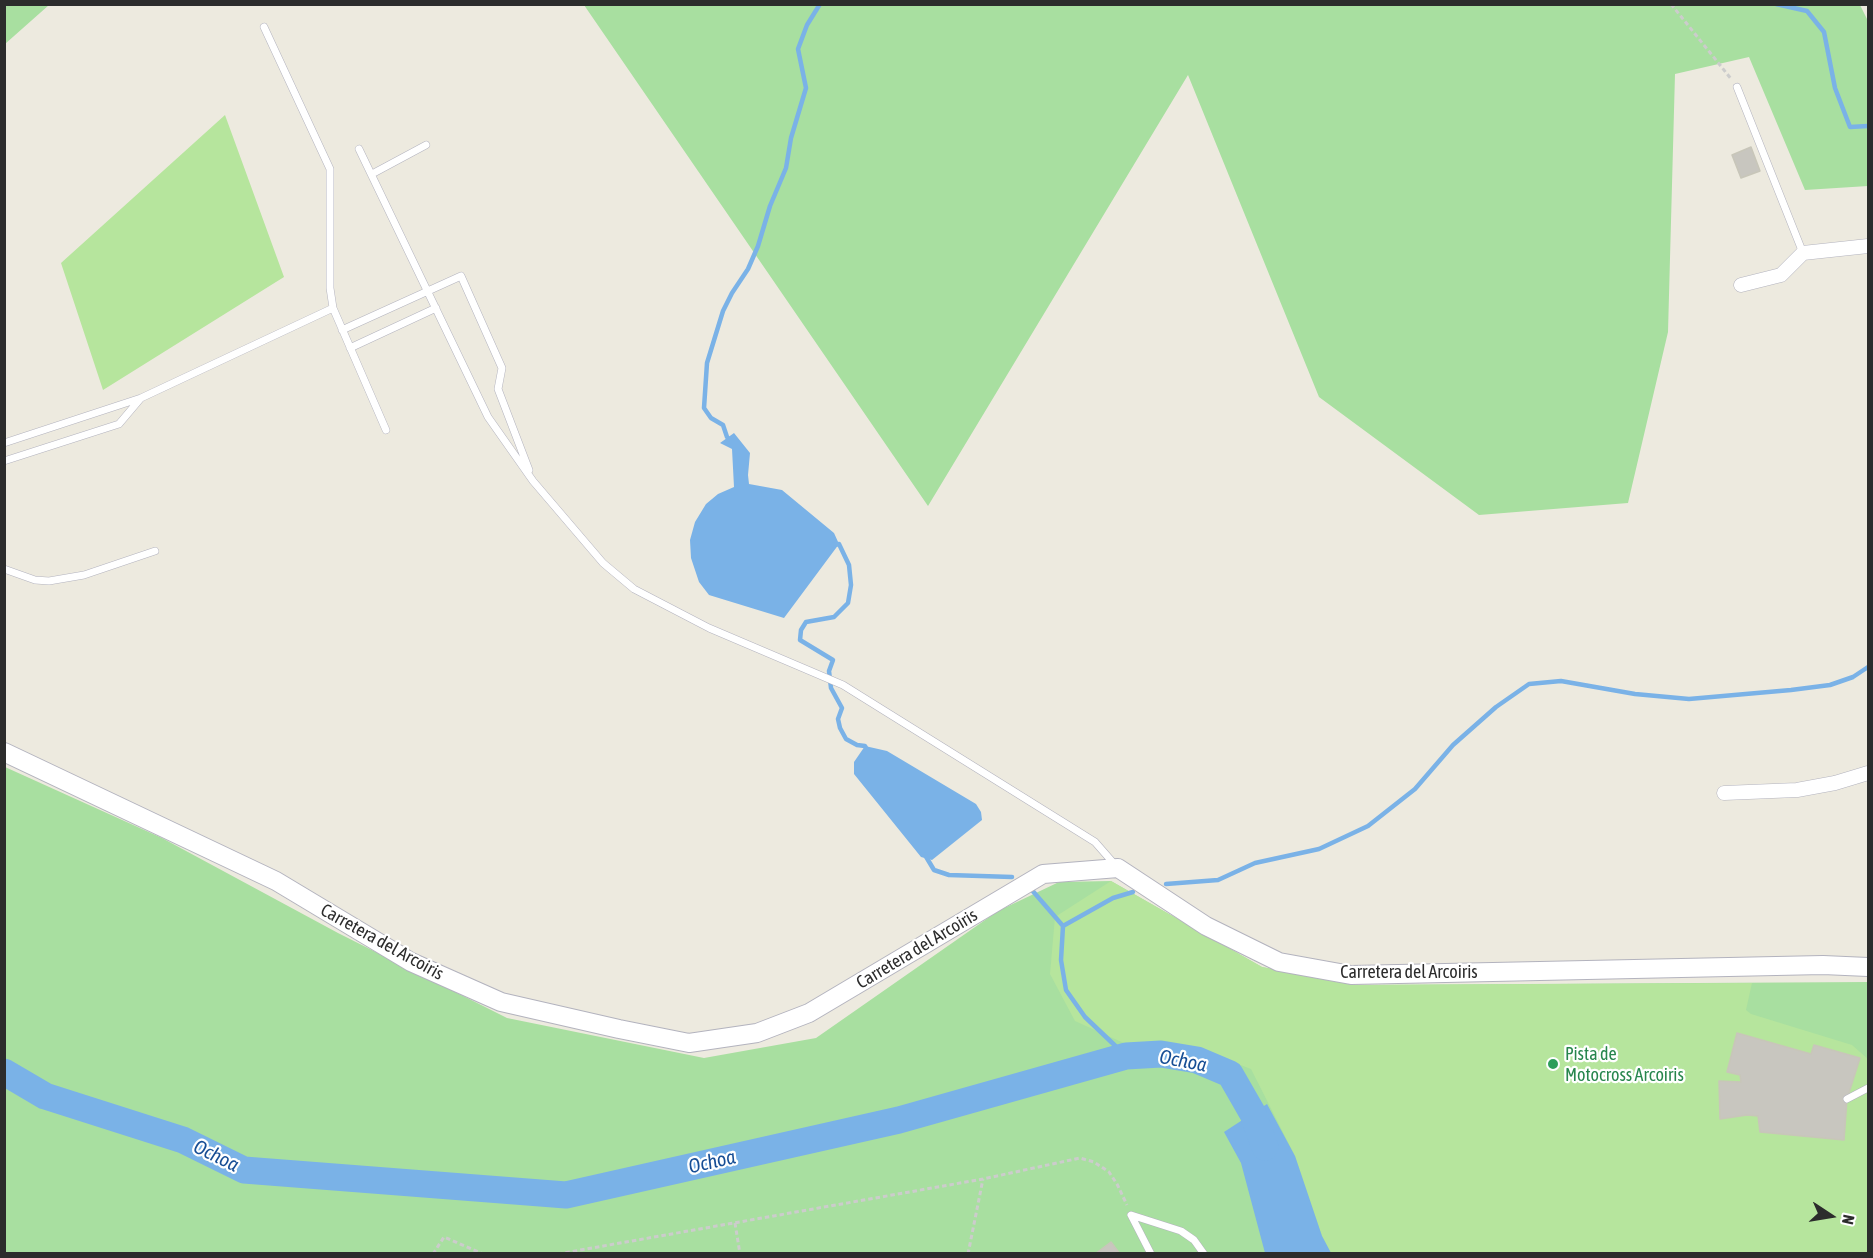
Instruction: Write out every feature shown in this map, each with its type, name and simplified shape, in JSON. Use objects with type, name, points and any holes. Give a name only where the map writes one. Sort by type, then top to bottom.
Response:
[{"type":"street","points":[[1741,285],[1781,274],[1803,253],[1869,246]]},
{"type":"street","name":"Carretera del Arcoiris","points":[[4,752],[276,880],[411,962],[501,1002],[689,1043],[757,1033],[809,1013],[1043,874],[1118,868],[1206,926],[1279,962],[1351,975],[1812,966],[1869,968]]},
{"type":"street","points":[[1724,793],[1797,790],[1835,783],[1869,773]]},
{"type":"lane","points":[[264,27],[330,169],[330,288],[333,308],[386,430]]},
{"type":"lane","points":[[1737,87],[1803,253]]},
{"type":"lane","points":[[372,174],[426,145]]},
{"type":"lane","points":[[359,149],[488,417],[533,481],[603,563],[634,589],[709,628],[840,684],[1095,842],[1118,868]]},
{"type":"lane","points":[[342,330],[461,276],[502,368],[498,389],[533,481]]},
{"type":"lane","points":[[4,443],[141,398],[333,308]]},
{"type":"lane","points":[[350,348],[436,308]]},
{"type":"lane","points":[[4,461],[119,424],[141,398]]},
{"type":"lane","points":[[4,569],[35,580],[49,581],[84,575],[155,551]]},
{"type":"lane","points":[[1847,1099],[1869,1088]]},
{"type":"lane","points":[[1131,1215],[1151,1254]]},
{"type":"lane","points":[[1131,1215],[1180,1231],[1194,1240],[1204,1254]]},
{"type":"path","points":[[1671,4],[1737,87]]},
{"type":"path","points":[[558,1254],[983,1179],[1080,1158],[1094,1162],[1109,1172],[1131,1215]]},
{"type":"path","points":[[968,1254],[983,1179]]},
{"type":"path","points":[[735,1223],[740,1254]]},
{"type":"path","points":[[433,1254],[444,1237],[483,1254]]},
{"type":"green space","points":[[5,4],[49,4],[49,5],[5,44]]},
{"type":"green space","points":[[584,5],[1860,5],[1868,21],[1868,186],[1805,190],[1749,57],[1675,74],[1668,332],[1628,503],[1479,515],[1319,397],[1188,75],[928,506]]},
{"type":"green space","points":[[225,115],[284,277],[103,390],[61,263]]},
{"type":"green space","points":[[5,767],[162,838],[338,933],[507,1018],[704,1058],[816,1038],[998,911],[1059,882],[1111,881],[1262,967],[1354,985],[1868,982],[1868,1253],[5,1254]]},
{"type":"green space","name":"Pista de Motocross Arcoiris","points":[[1111,881],[1262,967],[1354,985],[1752,983],[1746,1010],[1751,1014],[1852,1045],[1868,1059],[1868,1253],[1331,1253],[1322,1236],[1295,1156],[1251,1069],[1196,1048],[1126,1044],[1075,1021],[1050,974],[1055,917]]},
{"type":"water","points":[[734,433],[750,453],[749,484],[782,490],[834,533],[839,544],[784,618],[709,595],[699,582],[691,558],[690,540],[695,522],[706,504],[718,494],[734,487],[732,449],[720,443]]},
{"type":"water","points":[[865,746],[887,751],[976,804],[981,812],[982,820],[932,860],[921,857],[854,774],[854,762]]},
{"type":"water","points":[[1267,1104],[1295,1156],[1322,1236],[1331,1253],[1265,1253],[1241,1163],[1224,1132]]},
{"type":"building","points":[[1751,147],[1760,171],[1741,178],[1732,155]]},
{"type":"building","points":[[1737,1033],[1811,1054],[1814,1045],[1860,1058],[1847,1099],[1844,1140],[1760,1132],[1758,1116],[1747,1115],[1720,1119],[1719,1081],[1741,1082],[1740,1075],[1727,1072]]},
{"type":"building","points":[[1111,1242],[1120,1254],[1095,1254]]},
{"type":"waterway","points":[[729,439],[723,425],[711,418],[704,408],[707,363],[723,311],[748,269],[786,168],[791,138],[806,88],[798,49],[807,25],[820,4]]},
{"type":"waterway","points":[[1776,4],[1807,11],[1824,32],[1835,88],[1850,127],[1868,126]]},
{"type":"waterway","points":[[833,545],[839,544],[849,565],[851,585],[848,603],[834,617],[806,622],[801,630],[800,640],[833,660],[829,671],[831,688],[842,708],[838,719],[840,728],[846,739],[857,745],[865,746],[867,750]]},
{"type":"waterway","points":[[1166,884],[1218,880],[1255,863],[1319,849],[1368,826],[1415,789],[1453,745],[1496,707],[1529,684],[1561,681],[1635,694],[1689,699],[1830,685],[1853,677],[1868,667]]},
{"type":"waterway","points":[[925,855],[934,870],[949,875],[1012,877]]},
{"type":"waterway","points":[[1031,889],[1063,926]]},
{"type":"waterway","points":[[1126,1056],[1085,1017],[1066,990],[1061,960],[1063,926],[1113,898],[1133,892]]},
{"type":"waterway","name":"Ochoa","points":[[4,1072],[45,1096],[183,1140],[244,1170],[566,1195],[899,1120],[1126,1056],[1161,1054],[1197,1060],[1230,1074],[1253,1114],[1265,1147]]},
{"type":"place","name":"Pista de Motocross Arcoiris","points":[[1553,1064]]}]
